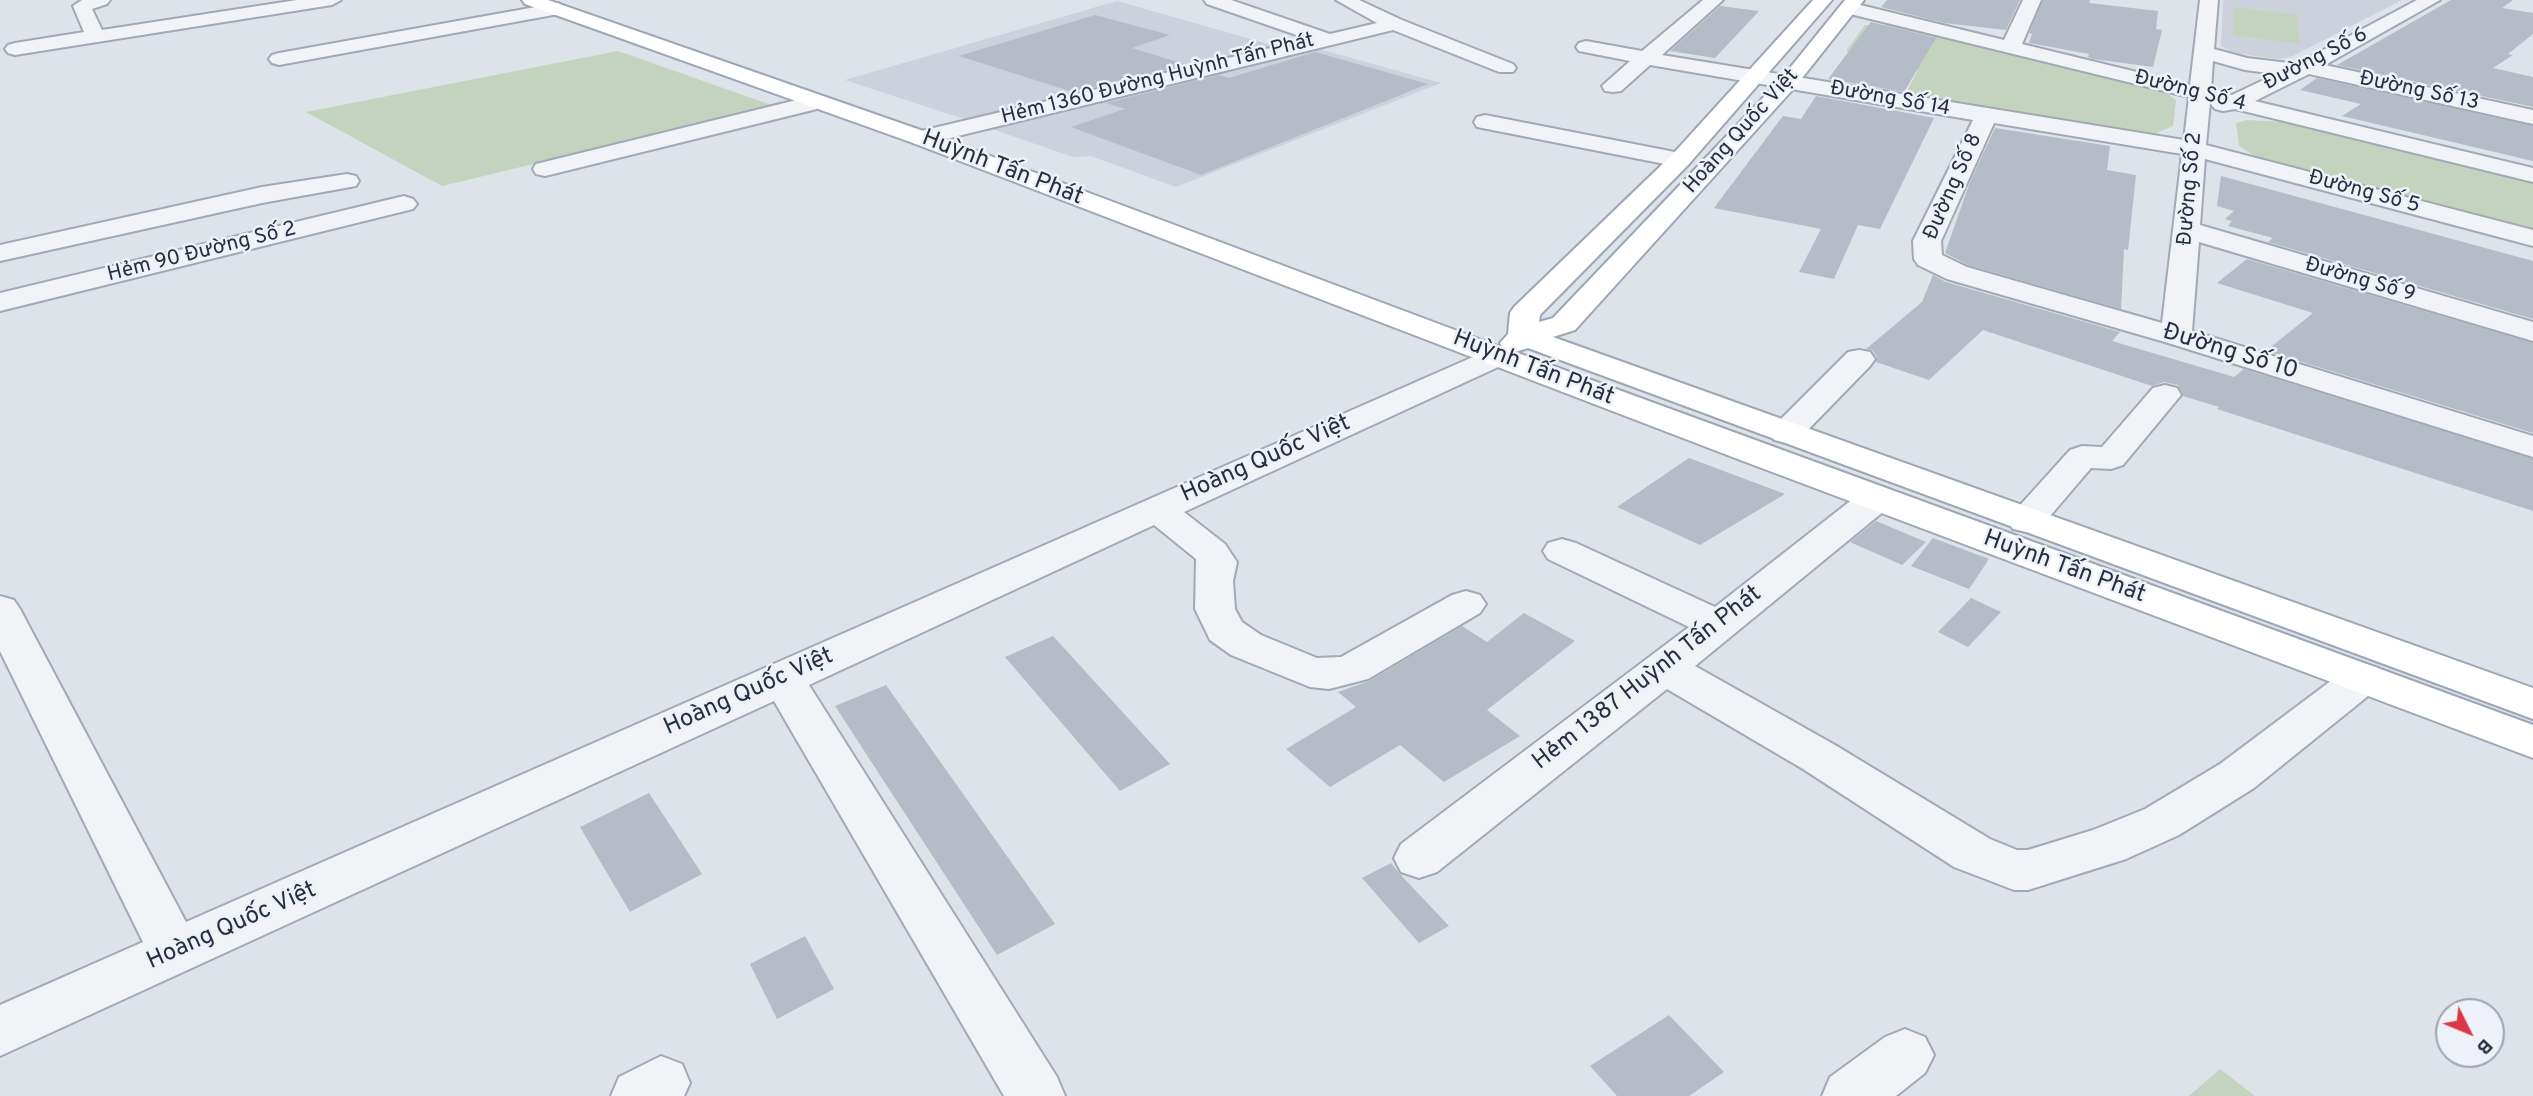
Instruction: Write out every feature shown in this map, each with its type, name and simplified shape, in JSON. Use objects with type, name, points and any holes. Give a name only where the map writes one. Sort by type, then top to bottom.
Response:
[{"type":"main road","name":"Huỳnh Tấn Phát","points":[[531,0],[564,4],[950,130],[1045,167],[1335,270]]},
{"type":"main road","name":"Hoàng Quốc Việt","points":[[1505,340],[1525,313],[1680,160],[1823,0]]},
{"type":"main road","name":"Huỳnh Tấn Phát","points":[[564,4],[817,102],[1505,340],[1786,433],[2026,521],[2236,615],[2363,678],[2533,742]]},
{"type":"main road","name":"Hoàng Quốc Việt","points":[[1505,340],[1564,324],[1788,83],[1851,4]]},
{"type":"main road","name":"Huỳnh Tấn Phát","points":[[1505,340],[1876,499],[2236,615],[2533,705]]},
{"type":"street","points":[[96,37],[82,5],[101,0]]},
{"type":"street","points":[[194,0],[230,16]]},
{"type":"street","points":[[15,49],[96,37],[210,28],[230,16],[332,0]]},
{"type":"street","points":[[1213,0],[1327,39]]},
{"type":"street","points":[[1345,0],[1395,24],[1506,68]]},
{"type":"street","points":[[1614,86],[1714,0]]},
{"type":"street","points":[[2011,47],[2032,0]]},
{"type":"street","name":"Đường Số 2","points":[[2176,336],[2209,0]]},
{"type":"street","name":"Đường Số 6","points":[[2232,103],[2431,0]]},
{"type":"street","points":[[279,59],[564,4]]},
{"type":"street","name":"Đường Số 4","points":[[1851,4],[2199,102],[2232,103],[2533,175]]},
{"type":"street","name":"Hẻm 1360 Đường Huỳnh Tấn Phát","points":[[921,138],[1395,24]]},
{"type":"street","name":"Đường Số 14","points":[[1586,47],[1986,117],[2194,149]]},
{"type":"street","name":"Đường Số 13","points":[[2204,52],[2245,64],[2302,68],[2533,117]]},
{"type":"street","points":[[2506,111],[2533,91]]},
{"type":"street","points":[[545,169],[817,102]]},
{"type":"street","name":"Đường Số 8","points":[[1927,259],[1927,242],[1986,117]]},
{"type":"street","points":[[1485,122],[1680,160]]},
{"type":"street","name":"Đường Số 5","points":[[2194,149],[2533,238]]},
{"type":"street","points":[[0,253],[262,195],[347,181]]},
{"type":"street","name":"Hẻm 90 Đường Số 2","points":[[0,302],[404,204]]},
{"type":"street","name":"Đường Số 9","points":[[2186,230],[2533,332]]},
{"type":"street","name":"Đường Số 10","points":[[1927,259],[1957,273],[2176,336],[2533,447]]},
{"type":"street","name":"Hoàng Quốc Việt","points":[[0,1031],[1157,509],[1505,340]]},
{"type":"street","points":[[1786,433],[1859,359]]},
{"type":"street","points":[[2026,521],[2082,457],[2112,457],[2165,395]]},
{"type":"street","name":"Hẻm 1387 Huỳnh Tấn Phát","points":[[1419,858],[1665,668],[1716,624],[1876,499]]},
{"type":"street","points":[[1157,509],[1211,552],[1217,562],[1213,581],[1215,609],[1225,630],[1246,645],[1310,672],[1329,674],[1353,669],[1466,604]]},
{"type":"street","points":[[1562,551],[1716,624]]},
{"type":"street","points":[[0,609],[174,953]]},
{"type":"street","points":[[1665,668],[1818,757],[1972,853],[2006,867],[2028,870],[2108,845],[2162,822],[2237,776],[2363,678]]},
{"type":"street","points":[[783,678],[1036,1096]]},
{"type":"street","points":[[1851,1096],[1905,1055]]},
{"type":"shaded area","points":[[2223,0],[2402,0],[2291,57],[2276,59],[2235,53],[2221,46]]},
{"type":"shaded area","points":[[1117,1],[1279,47],[967,120],[845,80]]},
{"type":"shaded area","points":[[1312,47],[1441,83],[1176,187],[1091,156],[1073,157],[989,128]]},
{"type":"green space","points":[[2234,7],[2296,15],[2300,44],[2233,35]]},
{"type":"green space","points":[[1865,25],[1889,25],[1927,33],[2165,92],[2176,100],[2173,126],[2151,135],[1905,95],[1918,70],[1846,51]]},
{"type":"green space","points":[[618,51],[774,106],[442,186],[306,112]]},
{"type":"green space","points":[[2247,120],[2287,122],[2533,182],[2533,231],[2257,157],[2239,146],[2236,123]]},
{"type":"green space","points":[[2220,1069],[2255,1096],[2189,1096]]},
{"type":"building","points":[[1887,0],[2020,0],[2006,30],[1944,23],[1881,7]]},
{"type":"building","points":[[2043,0],[2090,0],[2089,3],[2158,11],[2156,29],[2162,30],[2153,67],[2093,59],[2088,57],[2089,54],[2029,43],[2032,34],[2029,33]]},
{"type":"building","points":[[2451,0],[2513,0],[2502,8],[2533,13],[2533,34],[2508,54],[2513,55],[2493,68],[2533,77],[2533,107],[2337,65]]},
{"type":"building","points":[[1720,6],[1759,11],[1715,58],[1670,51]]},
{"type":"building","points":[[1095,15],[1170,35],[1132,48],[1187,65],[1073,92],[959,56]]},
{"type":"building","points":[[1871,22],[1936,38],[1904,92],[1828,79]]},
{"type":"building","points":[[1315,52],[1428,84],[1201,175],[1071,127],[1125,109],[1106,103],[1219,75],[1229,78]]},
{"type":"building","points":[[2317,78],[2533,126],[2533,161],[2342,116],[2361,104],[2300,90]]},
{"type":"building","points":[[1816,96],[1934,118],[1880,229],[1858,225],[1834,279],[1799,272],[1821,229],[1714,208],[1783,116],[1801,119]]},
{"type":"building","points":[[1995,128],[2110,146],[2107,170],[2136,175],[2128,250],[2124,249],[2121,309],[1968,265],[1945,253],[1970,182]]},
{"type":"building","points":[[2221,176],[2533,261],[2533,319],[2268,242],[2273,238],[2228,226],[2232,221],[2225,219],[2234,211],[2217,206]]},
{"type":"building","points":[[2247,259],[2533,343],[2533,433],[2266,351],[2313,313],[2217,283]]},
{"type":"building","points":[[1933,275],[1946,282],[2120,332],[2112,341],[2234,377],[2244,369],[2533,459],[2533,511],[2217,409],[2219,407],[2183,396],[2178,385],[2164,382],[2152,386],[1983,330],[1929,380],[1876,362],[1877,357],[1872,350],[1866,349],[1922,302]]},
{"type":"building","points":[[1689,458],[1785,494],[1700,545],[1617,507]]},
{"type":"building","points":[[1876,521],[1926,542],[1902,565],[1850,542]]},
{"type":"building","points":[[1933,538],[1989,559],[1969,589],[1911,566]]},
{"type":"building","points":[[1971,598],[2001,612],[1968,647],[1938,632]]},
{"type":"building","points":[[1524,613],[1575,641],[1487,710],[1520,736],[1444,782],[1400,745],[1330,787],[1286,749],[1356,707],[1338,692],[1369,681],[1462,626],[1487,642]]},
{"type":"building","points":[[1053,636],[1170,764],[1120,791],[1005,657]]},
{"type":"building","points":[[886,685],[1055,924],[997,955],[835,706]]},
{"type":"building","points":[[649,793],[702,874],[630,912],[580,827]]},
{"type":"building","points":[[1391,863],[1449,926],[1419,943],[1362,878]]},
{"type":"building","points":[[805,936],[834,989],[777,1019],[750,964]]},
{"type":"building","points":[[1669,1015],[1724,1072],[1689,1096],[1617,1096],[1590,1066]]}]
